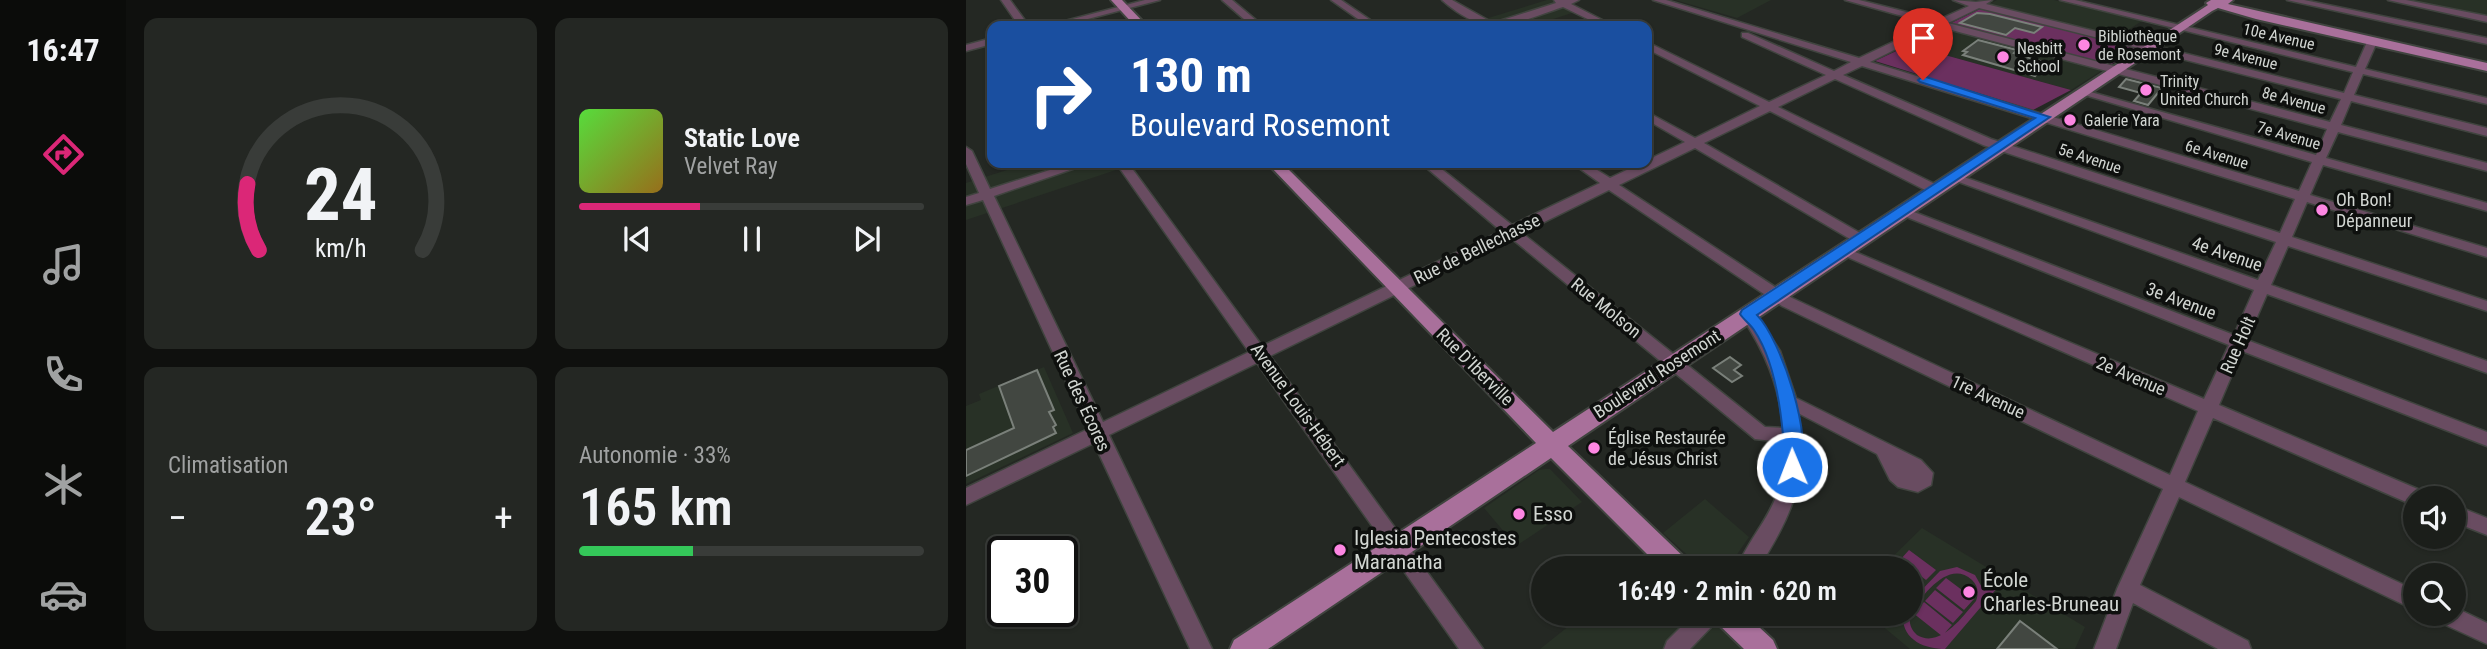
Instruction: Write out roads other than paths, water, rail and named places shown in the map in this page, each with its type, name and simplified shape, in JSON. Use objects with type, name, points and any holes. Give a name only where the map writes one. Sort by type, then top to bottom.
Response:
[{"type":"main road","points":[[2213,3],[2487,67]]},
{"type":"main road","name":"Boulevard Rosemont","points":[[1244,649],[2083,93],[2213,3]]},
{"type":"main road","points":[[1120,4],[1136,21]]},
{"type":"main road","name":"Rue D'Iberville","points":[[1279,168],[1551,444],[1666,556]]},
{"type":"main road","points":[[1739,626],[1763,649]]},
{"type":"street","points":[[1005,0],[1020,21]]},
{"type":"street","points":[[1067,21],[1120,4],[1156,0]]},
{"type":"street","points":[[1226,0],[1252,21]]},
{"type":"street","points":[[1335,0],[1366,21]]},
{"type":"street","points":[[1446,0],[1484,21]]},
{"type":"street","points":[[1507,21],[1560,2],[1575,0]]},
{"type":"street","name":"6e Avenue","points":[[1657,0],[2487,253]]},
{"type":"street","name":"8e Avenue","points":[[1849,0],[2487,167]]},
{"type":"street","name":"9e Avenue","points":[[1957,0],[2487,132]]},
{"type":"street","name":"Rue de Bellechasse","points":[[1652,163],[1987,0]]},
{"type":"street","name":"10e Avenue","points":[[2064,0],[2487,101]]},
{"type":"street","points":[[2291,0],[2487,41]]},
{"type":"street","points":[[2392,0],[2487,19]]},
{"type":"street","points":[[1560,2],[1599,21]]},
{"type":"street","name":"5e Avenue","points":[[1694,12],[2001,146],[2487,306]]},
{"type":"street","points":[[966,48],[987,42]]},
{"type":"street","name":"Rue Holt","points":[[2105,649],[2128,589],[2372,42]]},
{"type":"street","points":[[1652,48],[1936,190]]},
{"type":"street","name":"7e Avenue","points":[[2083,93],[2487,207]]},
{"type":"street","points":[[1652,119],[1862,240]]},
{"type":"street","name":"Rue des Écores","points":[[966,151],[1200,649]]},
{"type":"street","points":[[966,201],[1069,168]]},
{"type":"street","name":"Avenue Louis-Hébert","points":[[1126,168],[1472,649]]},
{"type":"street","name":"Rue Molson","points":[[1433,168],[1762,434],[1792,436]]},
{"type":"street","name":"1re Avenue","points":[[1585,168],[1776,295],[2403,594]]},
{"type":"street","name":"Rue de Bellechasse","points":[[966,497],[1641,168]]},
{"type":"street","name":"4e Avenue","points":[[1954,178],[2487,367]]},
{"type":"street","name":"3e Avenue","points":[[1901,212],[2487,439]]},
{"type":"street","name":"2e Avenue","points":[[1843,252],[2403,492]]},
{"type":"street","points":[[1748,314],[1760,327],[1770,345],[1787,402],[1792,436],[1792,467],[1787,493],[1776,520],[1754,556]]},
{"type":"street","points":[[1787,402],[1885,452]]},
{"type":"street","points":[[2466,518],[2487,527]]},
{"type":"street","points":[[2128,589],[2240,649]]},
{"type":"street","points":[[2466,624],[2487,634]]},
{"type":"street","points":[[1675,649],[1697,626]]},
{"type":"place","name":"Bibliothèque de Rosemont","points":[[2084,45]]},
{"type":"place","name":"Nesbitt School","points":[[2003,57]]},
{"type":"place","name":"Trinity United Church","points":[[2146,90]]},
{"type":"place","name":"Galerie Yara","points":[[2070,120]]},
{"type":"place","name":"Oh Bon! Dépanneur","points":[[2322,210]]},
{"type":"place","name":"Église Restaurée de Jésus Christ","points":[[1594,448]]},
{"type":"place","name":"Esso","points":[[1519,514]]},
{"type":"place","name":"Iglesia Pentecostes Maranatha","points":[[1340,550]]},
{"type":"place","name":"École Charles-Bruneau","points":[[1969,592]]}]
